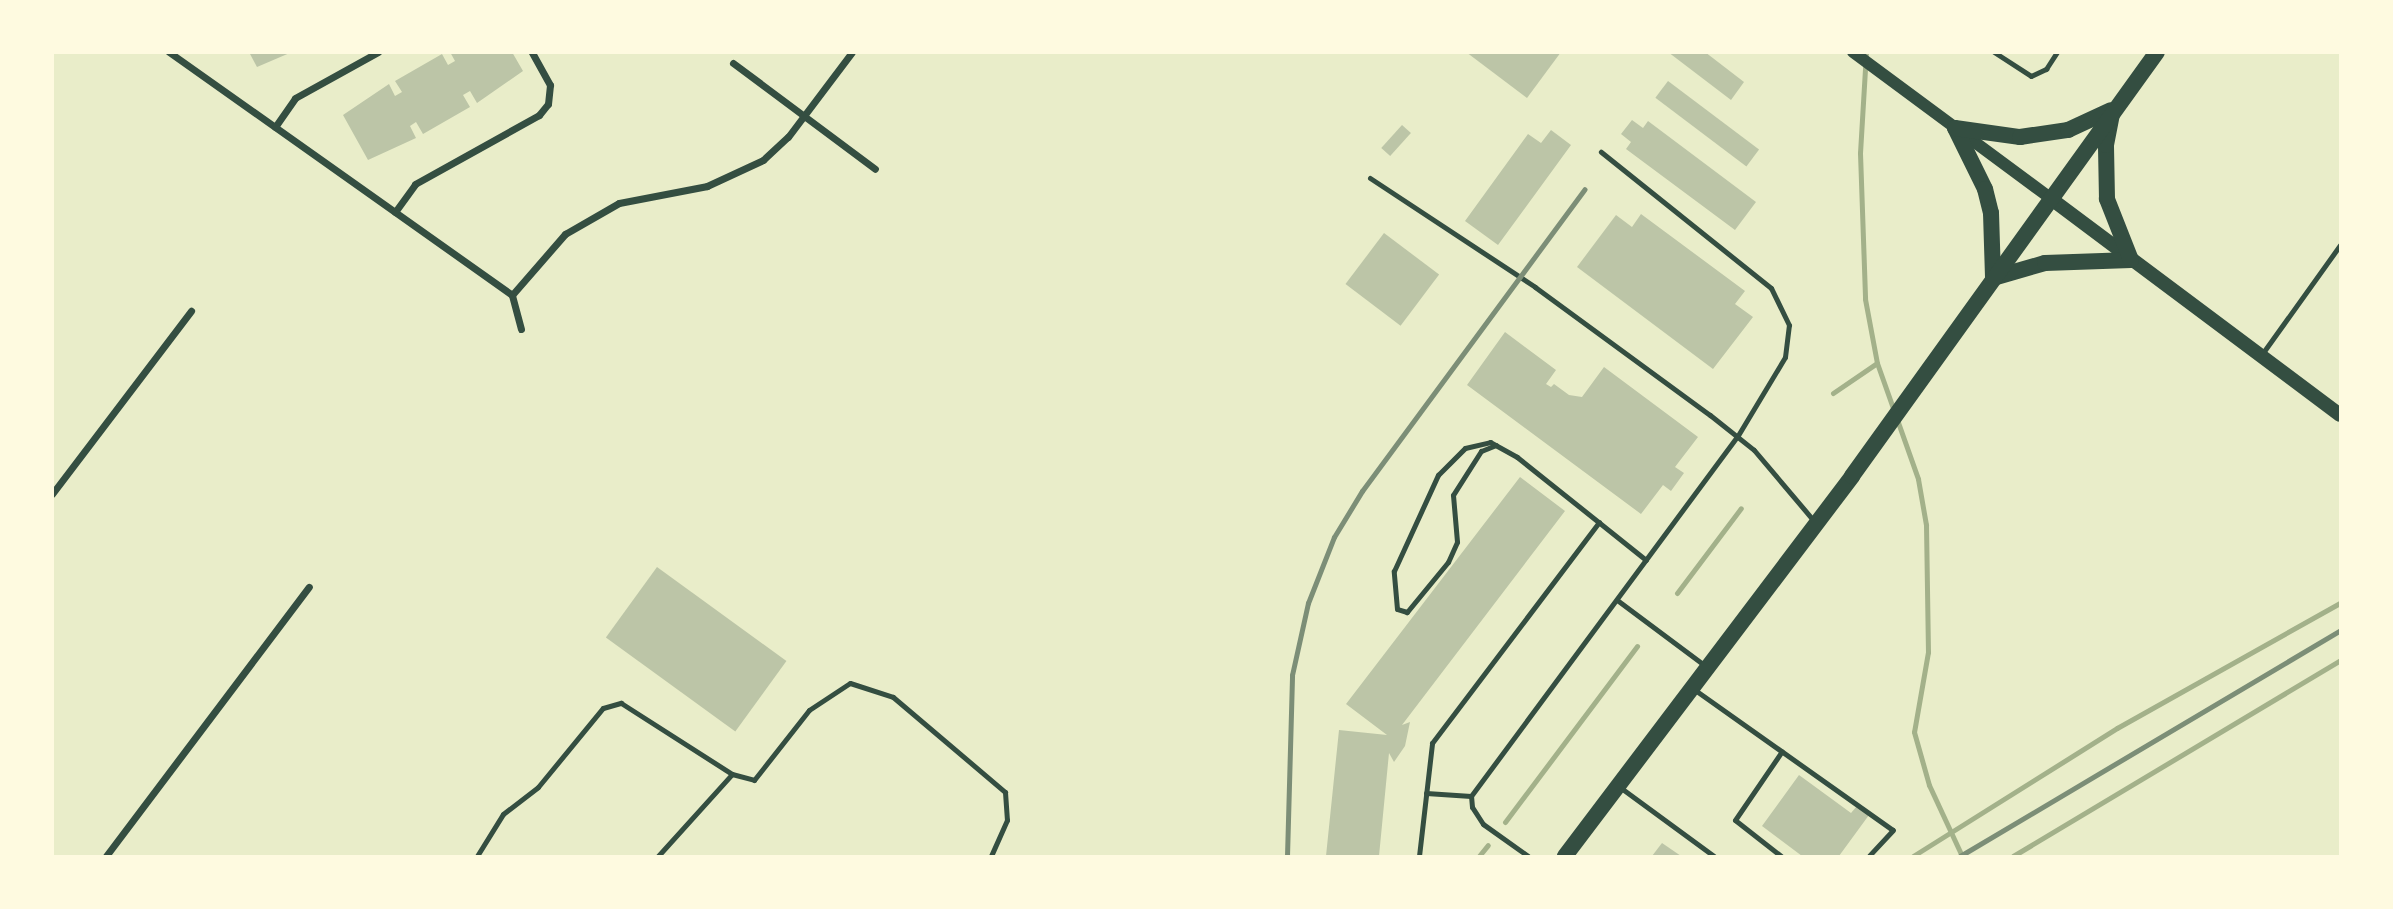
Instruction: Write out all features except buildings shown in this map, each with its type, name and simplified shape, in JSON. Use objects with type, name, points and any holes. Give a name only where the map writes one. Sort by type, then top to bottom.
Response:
[{"type":"main road","points":[[1565,856],[1852,476],[2113,109],[2157,52]]},
{"type":"main road","points":[[1955,128],[2032,135],[2067,131],[2113,109]]},
{"type":"main road","points":[[2113,109],[2106,145],[2107,199],[2130,260]]},
{"type":"main road","points":[[1955,128],[1985,189],[1991,213],[1993,278]]},
{"type":"main road","points":[[2050,198],[2340,415]]},
{"type":"main road","points":[[1993,278],[2045,262],[2130,260]]},
{"type":"street","points":[[169,52],[512,295],[521,329]]},
{"type":"street","points":[[275,127],[295,98],[378,52]]},
{"type":"street","points":[[395,212],[415,184],[539,115],[548,104],[551,85],[532,52]]},
{"type":"street","points":[[512,295],[565,234],[590,216],[619,203],[707,186],[737,175],[763,160],[804,117],[852,52]]},
{"type":"street","points":[[1853,52],[2050,198]]},
{"type":"street","points":[[733,63],[875,169]]},
{"type":"street","points":[[52,494],[191,311]]},
{"type":"street","points":[[106,856],[309,587]]},
{"type":"lane","points":[[1994,52],[2031,76],[2046,69],[2057,52]]},
{"type":"lane","points":[[1528,856],[1483,824],[1472,807],[1471,796],[1737,437],[1785,358],[1789,325],[1771,288],[1601,152]]},
{"type":"lane","points":[[1370,178],[1535,287],[1754,450],[1816,524]]},
{"type":"lane","points":[[2260,356],[2340,245]]},
{"type":"lane","points":[[1496,445],[1481,451],[1453,495],[1457,542],[1448,562],[1407,612],[1397,609],[1394,571],[1438,475],[1465,448],[1490,442],[1496,445],[1599,522],[1646,560]]},
{"type":"lane","points":[[1419,856],[1432,743],[1599,522]]},
{"type":"lane","points":[[1617,600],[1707,667]]},
{"type":"lane","points":[[477,856],[503,814],[538,787],[603,708],[621,703],[732,774],[754,779],[809,710],[850,683],[893,697],[1005,792],[1007,820],[991,856]]},
{"type":"lane","points":[[1692,688],[1894,830],[1869,856]]},
{"type":"lane","points":[[1781,856],[1735,821],[1782,751]]},
{"type":"lane","points":[[658,856],[732,774]]},
{"type":"lane","points":[[1618,786],[1714,856]]},
{"type":"lane","points":[[1426,793],[1471,796]]},
{"type":"waterway","points":[[1866,52],[1860,153],[1865,299],[1877,363],[1918,479],[1926,525],[1928,652],[1914,732],[1929,785],[1962,856]]},
{"type":"waterway","points":[[1833,393],[1877,363]]},
{"type":"waterway","points":[[1677,593],[1741,508]]},
{"type":"waterway","points":[[1913,856],[2117,728],[2340,603]]},
{"type":"waterway","points":[[1505,822],[1637,646]]},
{"type":"waterway","points":[[2013,856],[2340,660]]},
{"type":"waterway","points":[[1479,856],[1488,845]]},
{"type":"railway","points":[[1287,856],[1292,675],[1308,603],[1334,537],[1362,491],[1585,189]]},
{"type":"railway","points":[[1960,856],[2340,630]]}]
